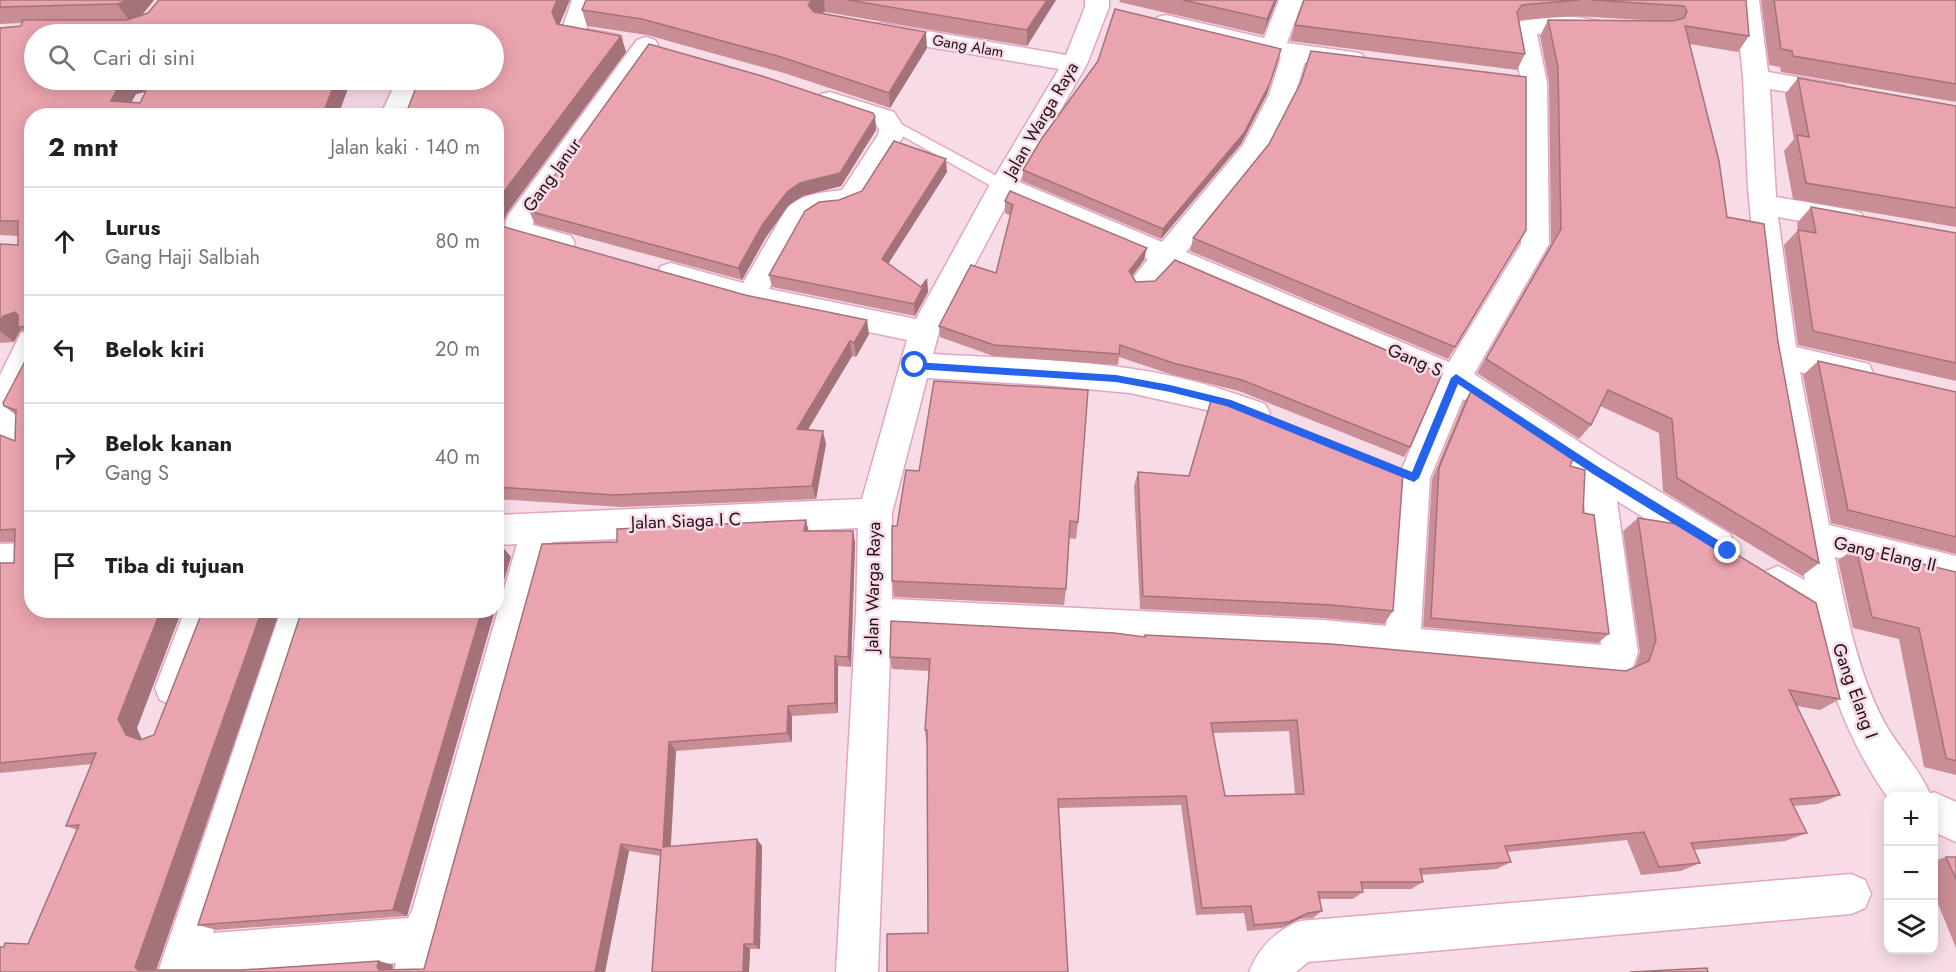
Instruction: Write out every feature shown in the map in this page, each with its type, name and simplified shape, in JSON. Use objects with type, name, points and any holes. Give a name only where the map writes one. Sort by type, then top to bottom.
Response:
[{"type":"street","name":"Gang Janur","points":[[584,0],[572,29],[574,34],[657,48],[519,221],[519,232],[589,251]]},
{"type":"street","points":[[1144,283],[1254,150],[1282,95],[1284,50],[1291,0]]},
{"type":"street","name":"Gang Elang I","points":[[1747,0],[1756,78],[1763,205],[1781,356],[1827,612],[1852,693],[1872,741],[1895,778],[1907,792]]},
{"type":"street","points":[[1113,9],[1284,50],[1334,59],[1380,62]]},
{"type":"street","name":"Jalan Warga Raya","points":[[857,972],[874,614],[875,513],[924,332],[1003,186],[1075,64],[1113,9]]},
{"type":"street","points":[[1402,645],[1403,473],[1535,244],[1523,82],[1522,19],[1542,26],[1611,26]]},
{"type":"street","name":"Gang Alam","points":[[859,27],[1075,64]]},
{"type":"street","points":[[1756,78],[1862,97]]},
{"type":"street","points":[[397,108],[405,90]]},
{"type":"street","points":[[750,296],[796,216],[803,209],[816,203],[846,200],[853,195],[891,135],[890,123],[885,118],[808,93]]},
{"type":"street","name":"Gang S","points":[[1003,186],[1456,378],[1597,471],[1827,612]]},
{"type":"street","points":[[1763,205],[1876,225]]},
{"type":"street","points":[[504,230],[511,230],[504,239]]},
{"type":"street","points":[[646,267],[750,296],[924,332]]},
{"type":"street","points":[[1781,356],[1886,379]]},
{"type":"street","points":[[24,357],[0,406],[7,429],[24,436]]},
{"type":"street","points":[[915,365],[1116,379],[1227,402],[1282,424]]},
{"type":"street","points":[[874,614],[1323,637],[1604,663],[1615,662],[1620,652],[1597,471]]},
{"type":"street","name":"Jalan Siaga I C","points":[[504,529],[875,513]]},
{"type":"street","points":[[296,618],[182,964],[406,941],[419,953],[431,918],[539,527]]},
{"type":"street","name":"Gang Elang II","points":[[1815,537],[1956,571]]},
{"type":"street","points":[[0,559],[24,558]]},
{"type":"street","points":[[162,718],[199,618]]},
{"type":"street","points":[[1938,814],[1956,822]]},
{"type":"street","points":[[1270,972],[1284,954],[1300,942],[1851,894]]},
{"type":"lane","points":[[890,123],[1003,186]]},
{"type":"building","points":[[0,0],[128,0],[117,4],[0,7]]},
{"type":"building","points":[[159,0],[557,0],[552,12],[557,24],[621,36],[504,192],[504,108],[408,108],[415,90],[504,90],[504,24],[24,24],[24,90],[117,90],[111,101],[140,103],[146,90],[332,90],[325,108],[24,108],[24,327],[18,327],[18,315],[15,312],[3,316],[0,322],[0,244],[18,245],[18,221],[0,221],[0,28],[21,26],[23,20],[127,20],[148,13]]},
{"type":"building","points":[[586,0],[812,0],[808,5],[814,12],[926,32],[889,93],[781,57],[642,19],[582,10]]},
{"type":"building","points":[[848,0],[1047,0],[1027,30]]},
{"type":"building","points":[[1183,0],[1275,0],[1267,19]]},
{"type":"building","points":[[1304,0],[1579,0],[1522,5],[1517,12],[1525,54],[1295,25]]},
{"type":"building","points":[[1592,0],[1746,0],[1749,36],[1685,26],[1719,161],[1727,217],[1764,224],[1778,342],[1819,563],[1677,478],[1672,419],[1608,390],[1591,425],[1486,359],[1561,229],[1558,67],[1548,20],[1673,21],[1684,18],[1687,11],[1684,6]]},
{"type":"building","points":[[1774,0],[1956,0],[1956,84],[1793,56],[1792,51],[1781,49]]},
{"type":"building","points":[[1115,9],[1281,49],[1270,83],[1244,133],[1163,229],[1023,170],[1042,138],[1098,61]]},
{"type":"building","points":[[649,44],[762,76],[873,113],[875,117],[840,173],[800,183],[787,192],[763,224],[738,268],[529,211]]},
{"type":"building","points":[[1311,51],[1526,77],[1526,230],[1455,347],[1193,238],[1269,144],[1301,82]]},
{"type":"building","points":[[1798,78],[1956,106],[1956,208],[1806,183],[1797,135],[1809,137]]},
{"type":"building","points":[[894,141],[946,159],[882,259],[921,287],[927,279],[914,304],[769,275],[805,211],[819,202],[839,200],[862,191]]},
{"type":"building","points":[[1010,191],[1147,248],[1129,271],[1136,282],[1155,281],[1175,260],[1442,374],[1410,447],[1242,380],[1173,363],[1120,345],[1119,354],[994,345],[939,326],[971,265],[996,273],[1013,205],[1005,201]]},
{"type":"building","points":[[1811,207],[1956,233],[1956,363],[1813,331],[1798,230],[1816,233]]},
{"type":"building","points":[[504,227],[745,295],[867,320],[854,343],[850,341],[797,429],[823,431],[812,486],[614,495],[504,488]]},
{"type":"building","points":[[1818,361],[1956,392],[1956,537],[1848,510]]},
{"type":"building","points":[[24,363],[24,618],[158,618],[118,719],[126,735],[140,740],[154,735],[200,618],[259,618],[135,967],[138,970],[241,970],[379,961],[377,967],[379,970],[424,969],[542,544],[617,542],[617,529],[806,520],[804,531],[853,531],[848,657],[835,656],[835,703],[788,706],[787,733],[669,742],[663,847],[757,839],[754,944],[744,944],[743,972],[652,972],[661,850],[621,844],[595,972],[0,972],[0,947],[4,947],[5,943],[28,944],[79,825],[66,826],[96,753],[0,763],[0,563],[14,563],[15,529],[0,530],[0,435],[15,441],[16,410],[4,406],[3,403]]},
{"type":"building","points":[[934,381],[1088,390],[1078,522],[1070,521],[1066,589],[892,581],[892,526],[897,526],[906,470],[919,471]]},
{"type":"building","points":[[1471,391],[1573,459],[1570,466],[1585,470],[1583,513],[1594,515],[1609,634],[1431,618],[1439,468]]},
{"type":"building","points":[[1212,397],[1226,400],[1403,473],[1393,611],[1331,605],[1143,596],[1138,472],[1189,476]]},
{"type":"building","points":[[1638,518],[1683,525],[1682,521],[1816,603],[1840,699],[1789,690],[1840,795],[1790,799],[1807,833],[1691,843],[1700,863],[1659,867],[1644,832],[1505,846],[1511,862],[1420,869],[1423,882],[1361,882],[1363,892],[1318,892],[1322,911],[1308,913],[1289,922],[1254,925],[1251,906],[1202,908],[1186,796],[1058,799],[1068,972],[887,972],[887,934],[928,933],[927,730],[925,730],[930,659],[890,657],[891,621],[1114,633],[1145,637],[1145,635],[1331,644],[1626,671],[1649,661],[1656,640]],"holes":[[[1297,720],[1304,794],[1225,796],[1211,723]]]},
{"type":"building","points":[[1856,548],[1956,572],[1956,761],[1946,758],[1919,628],[1872,617]]},
{"type":"building","points":[[299,618],[480,618],[393,910],[198,925]]},
{"type":"building","points":[[1946,857],[1956,857],[1956,879]]},
{"type":"building","points":[[1707,968],[1708,972],[1630,972]]},
{"type":"route","points":[[915,365],[1053,373],[1116,379],[1170,388],[1227,402],[1414,478],[1456,378],[1597,471],[1728,551]]}]
